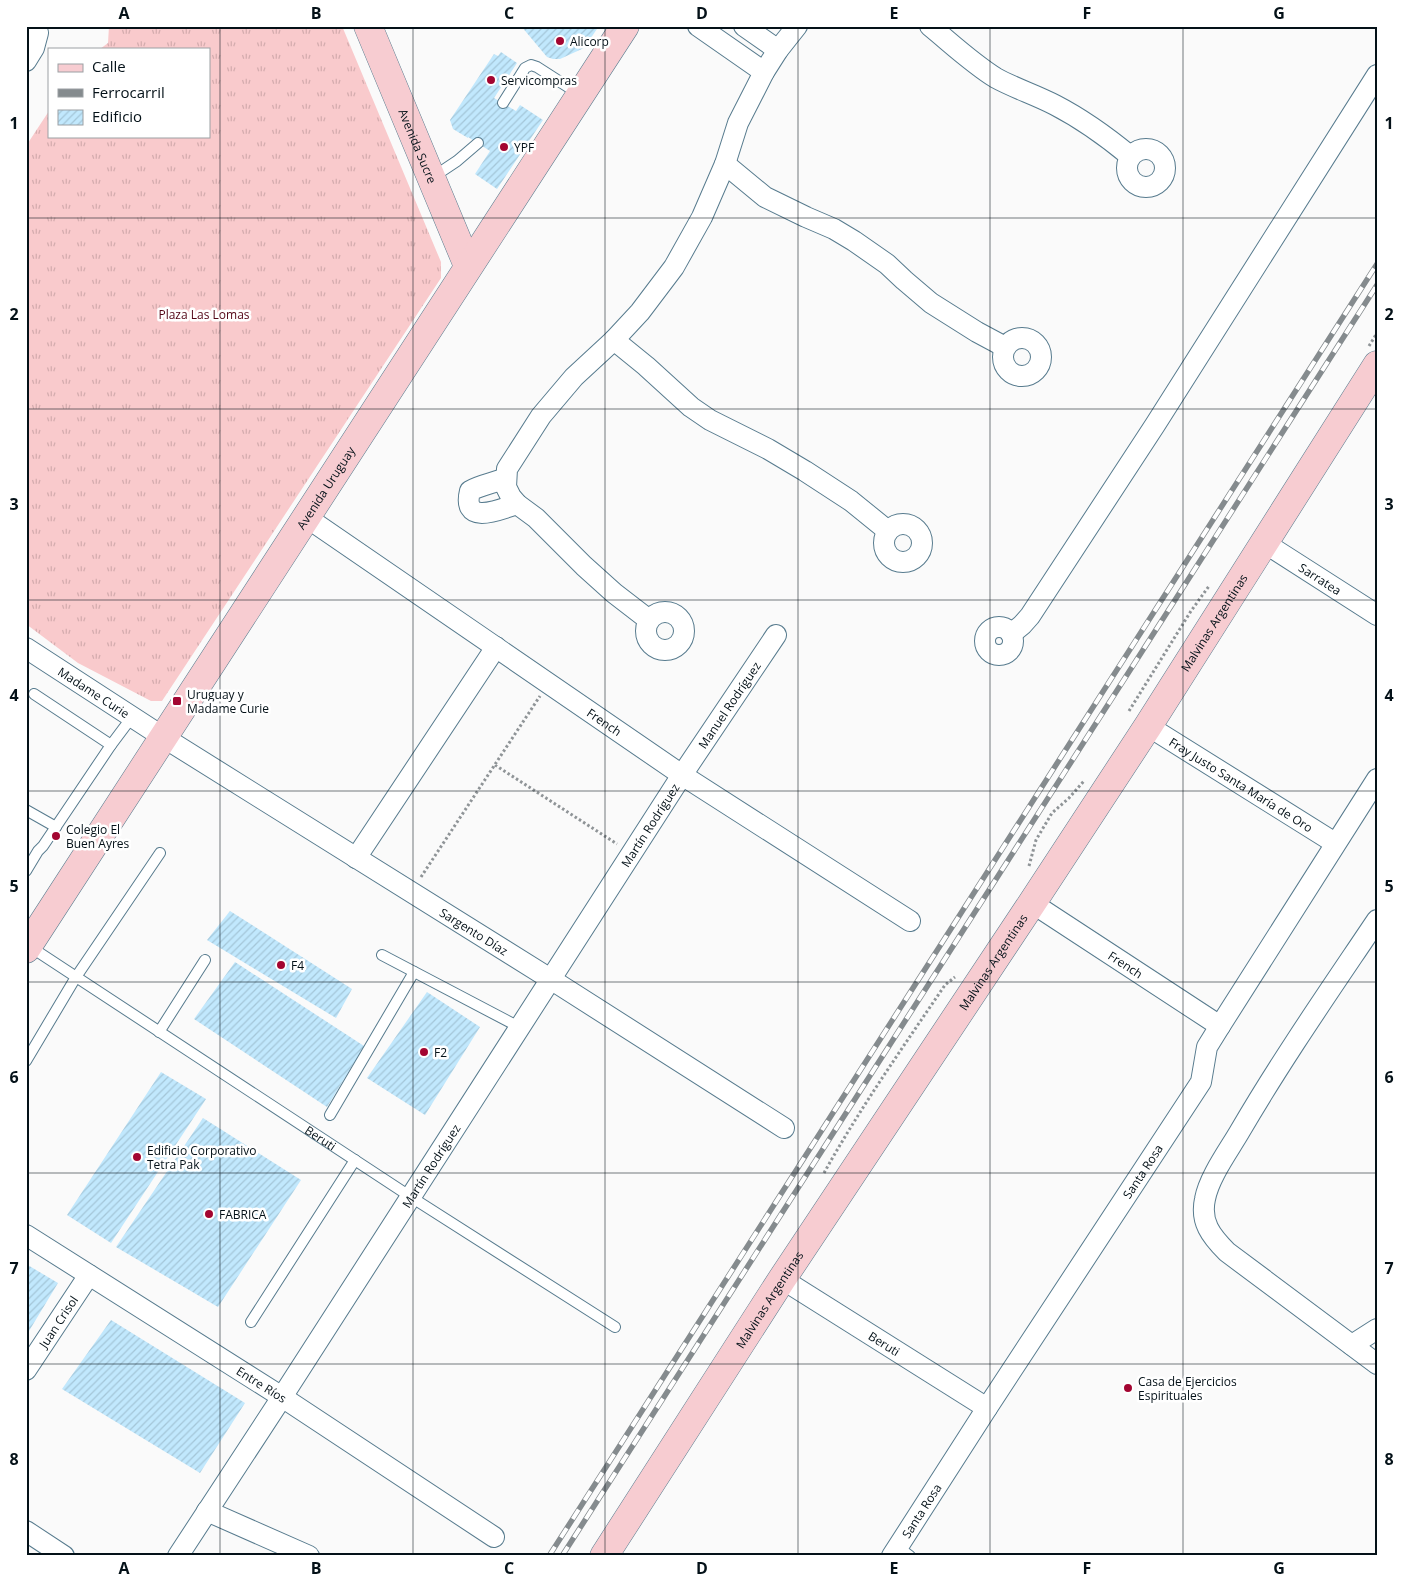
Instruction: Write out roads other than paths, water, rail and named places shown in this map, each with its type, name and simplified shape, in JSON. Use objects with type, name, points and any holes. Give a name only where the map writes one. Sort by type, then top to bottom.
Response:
[{"type":"street","name":"Avenida Sucre","points":[[368,26],[468,266]]},
{"type":"street","name":"Avenida Uruguay","points":[[27,946],[624,26]]},
{"type":"street","points":[[698,26],[764,72]]},
{"type":"street","points":[[744,26],[778,50]]},
{"type":"street","points":[[649,620],[614,593],[536,518],[517,504],[506,487],[507,469],[542,416],[574,377],[614,340],[640,312],[674,267],[702,217],[725,164],[738,123],[764,72],[797,26]]},
{"type":"street","points":[[930,26],[980,68],[998,79],[1073,115],[1104,134],[1130,156]]},
{"type":"street","points":[[26,61],[34,48],[35,30]]},
{"type":"street","points":[[1011,634],[1022,626],[1030,616],[1150,433],[1377,75]]},
{"type":"street","points":[[725,164],[765,197],[806,218],[834,229],[854,241],[887,264],[931,303],[1005,347]]},
{"type":"street","points":[[614,340],[692,407],[710,420],[768,449],[805,471],[851,501],[888,531]]},
{"type":"street","name":"Malvinas Argentinas","points":[[604,1556],[782,1279],[1148,726],[1376,366]]},
{"type":"street","points":[[506,478],[488,485],[478,486],[470,492],[469,505],[473,511],[479,514],[488,514],[517,504]]},
{"type":"street","name":"French","points":[[306,517],[682,775],[910,921]]},
{"type":"street","name":"Sarratea","points":[[1263,542],[1377,615]]},
{"type":"street","name":"Manuel Rodríguez","points":[[682,775],[776,635]]},
{"type":"street","points":[[356,858],[496,647]]},
{"type":"street","name":"Madame Curie","points":[[26,648],[163,737]]},
{"type":"street","name":"Fray Justo Santa María de Oro","points":[[1148,726],[1335,843]]},
{"type":"street","name":"Sargento Díaz","points":[[163,737],[552,980],[784,1128]]},
{"type":"street","name":"Martín Rodríguez","points":[[178,1556],[552,980],[682,775]]},
{"type":"street","name":"Santa Rosa","points":[[900,1553],[987,1408],[1201,1082],[1207,1047],[1377,779]]},
{"type":"street","name":"French","points":[[1032,903],[1220,1026]]},
{"type":"street","points":[[1377,920],[1267,1084],[1215,1175],[1205,1199],[1204,1220],[1212,1237],[1227,1252],[1377,1364]]},
{"type":"street","name":"Entre Ríos","points":[[26,1235],[282,1398],[494,1537]]},
{"type":"street","name":"Juan Crisol","points":[[26,1370],[89,1275]]},
{"type":"street","name":"Beruti","points":[[782,1279],[987,1408]]},
{"type":"street","points":[[1352,1345],[1377,1329]]},
{"type":"street","points":[[207,1511],[309,1556]]},
{"type":"street","points":[[26,1531],[64,1556]]},
{"type":"lane","points":[[503,103],[525,68],[531,65],[580,94]]},
{"type":"lane","points":[[431,178],[457,161],[478,143]]},
{"type":"lane","points":[[34,694],[111,745]]},
{"type":"lane","points":[[26,871],[132,717]]},
{"type":"lane","points":[[26,810],[56,828]]},
{"type":"lane","points":[[26,850],[38,851]]},
{"type":"lane","points":[[26,1061],[76,977],[160,853]]},
{"type":"lane","name":"Beruti","points":[[27,946],[411,1197],[615,1327]]},
{"type":"lane","points":[[382,955],[521,1028]]},
{"type":"lane","points":[[159,1032],[205,960]]},
{"type":"lane","points":[[330,1115],[414,972]]},
{"type":"lane","points":[[251,1322],[354,1160]]},
{"type":"railway","points":[[549,1556],[1377,264]]},
{"type":"railway","points":[[562,1556],[1377,285]]},
{"type":"place","name":"Alicorp","points":[[560,41]]},
{"type":"place","name":"Servicompras","points":[[491,80]]},
{"type":"place","name":"YPF","points":[[504,147]]},
{"type":"place","name":"Uruguay y Madame Curie","points":[[177,701]]},
{"type":"place","name":"Colegio El Buen Ayres","points":[[56,836]]},
{"type":"place","name":"F4","points":[[281,965]]},
{"type":"place","name":"F2","points":[[424,1052]]},
{"type":"place","name":"Edificio Corporativo Tetra Pak","points":[[137,1157]]},
{"type":"place","name":"FABRICA","points":[[209,1214]]},
{"type":"place","name":"Casa de Ejercicios Espirituales","points":[[1128,1388]]},
{"type":"park label","name":"Plaza Las Lomas","points":[[204,314]]}]
